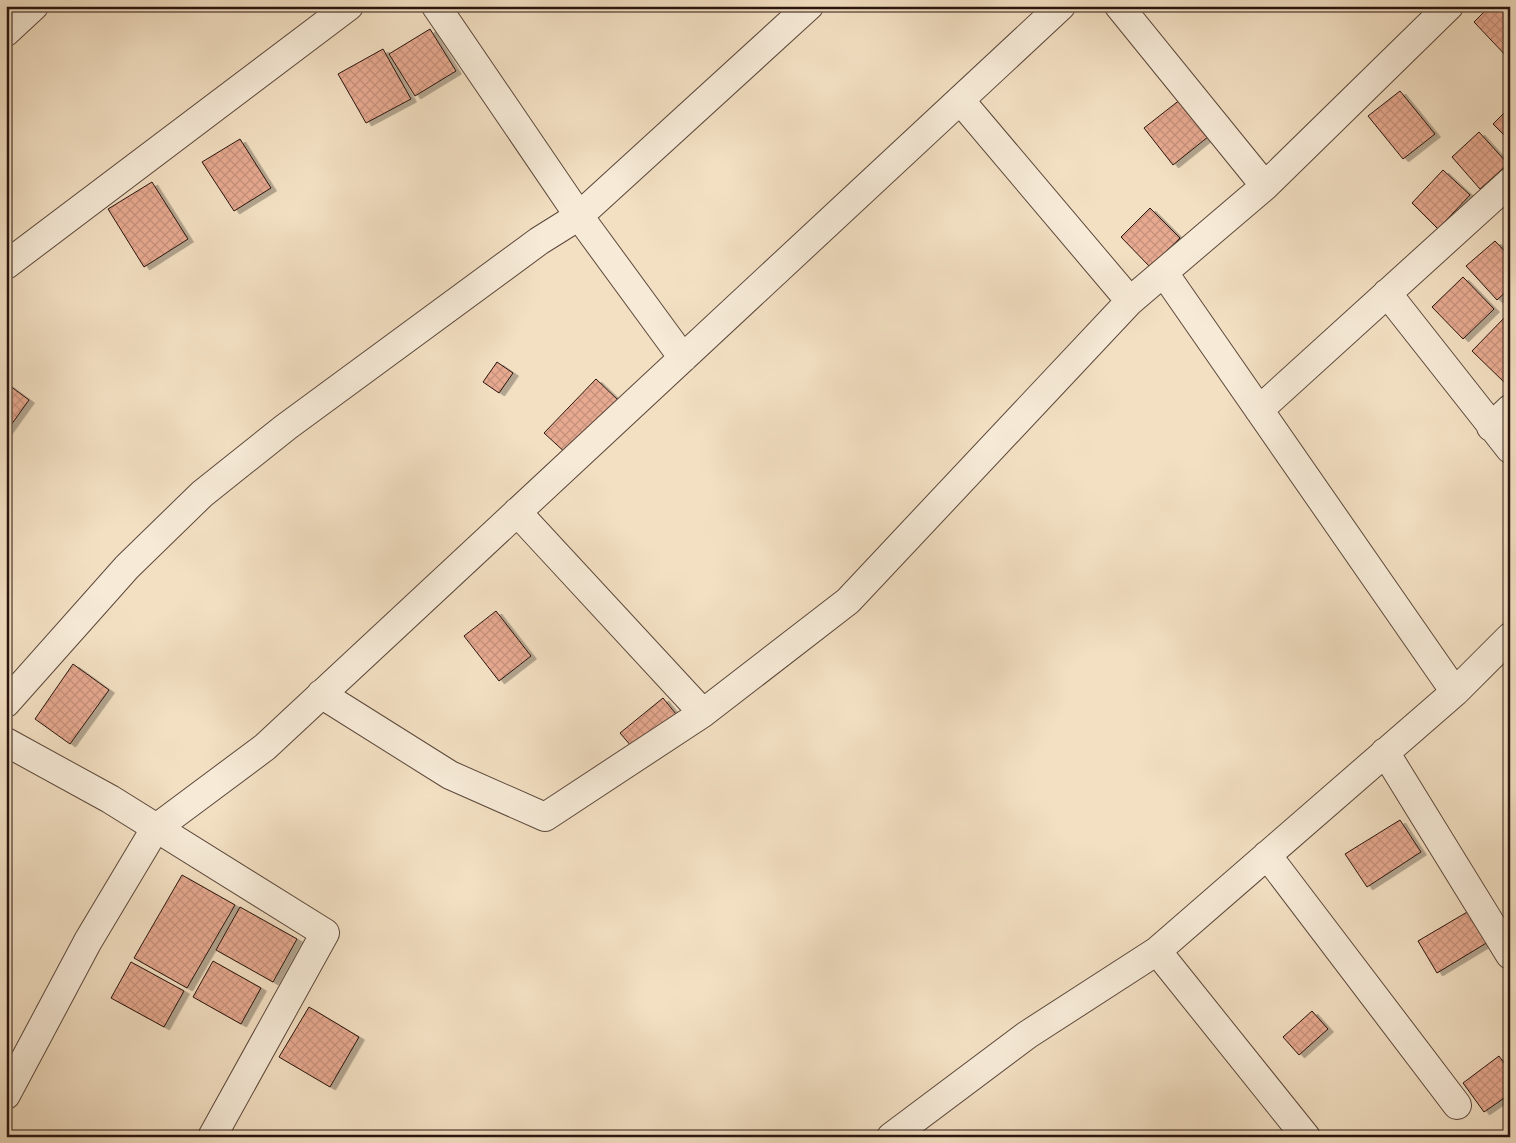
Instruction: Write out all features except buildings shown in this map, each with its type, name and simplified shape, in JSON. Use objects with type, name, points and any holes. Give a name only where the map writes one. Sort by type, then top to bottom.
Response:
[{"type":"street","points":[[6,32],[34,6]]},
{"type":"street","points":[[6,265],[348,6]]},
{"type":"street","points":[[436,6],[579,216],[683,358]]},
{"type":"street","points":[[6,703],[127,567],[202,494],[286,428],[539,241],[579,216],[809,6]]},
{"type":"street","points":[[6,1095],[88,941],[155,829],[265,746],[1061,6]]},
{"type":"street","points":[[1119,6],[1266,186]]},
{"type":"street","points":[[320,694],[450,775],[545,817],[703,713],[848,601],[1130,301],[1266,186],[1449,6]]},
{"type":"street","points":[[960,100],[1130,301]]},
{"type":"street","points":[[1259,410],[1510,182]]},
{"type":"street","points":[[1164,272],[1455,692]]},
{"type":"street","points":[[1387,293],[1500,418],[1510,450]]},
{"type":"street","points":[[517,512],[703,713]]},
{"type":"street","points":[[891,1137],[1027,1035],[1157,951],[1455,692],[1510,637]]},
{"type":"street","points":[[6,742],[110,799],[155,829],[325,933],[212,1137]]},
{"type":"street","points":[[1385,752],[1510,955]]},
{"type":"street","points":[[1267,855],[1457,1105]]},
{"type":"street","points":[[1157,951],[1306,1137]]}]
